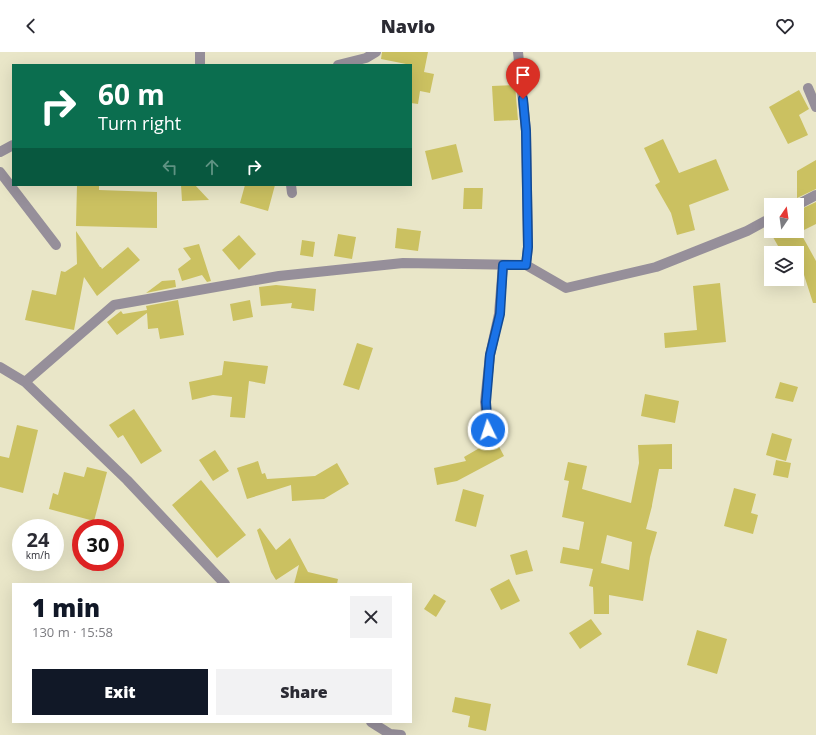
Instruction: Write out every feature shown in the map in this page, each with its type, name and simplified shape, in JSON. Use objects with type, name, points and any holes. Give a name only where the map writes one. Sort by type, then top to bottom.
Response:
[{"type":"street","points":[[200,52],[200,64]]},
{"type":"street","points":[[342,64],[366,58],[376,52]]},
{"type":"street","points":[[518,52],[526,131],[528,247],[526,265]]},
{"type":"street","points":[[808,88],[816,107]]},
{"type":"street","points":[[0,152],[12,146]]},
{"type":"street","points":[[0,172],[56,245]]},
{"type":"street","points":[[804,201],[816,195]]},
{"type":"street","points":[[25,382],[114,305],[279,276],[404,263],[526,265],[566,288],[656,267],[747,231],[764,222]]},
{"type":"street","points":[[488,430],[486,402],[490,355],[500,314],[503,265]]},
{"type":"street","points":[[0,367],[25,382],[127,480],[223,583]]},
{"type":"street","points":[[373,723],[390,734],[402,735]]},
{"type":"building","points":[[382,52],[428,52],[424,72],[434,74],[430,93],[420,91],[418,104],[412,103],[412,64],[381,59]]},
{"type":"building","points":[[515,85],[518,120],[494,121],[492,86]]},
{"type":"building","points":[[799,90],[809,109],[799,115],[808,135],[788,144],[769,107]]},
{"type":"building","points":[[663,139],[679,173],[716,159],[729,190],[689,205],[695,230],[677,235],[671,213],[655,185],[660,182],[644,148]]},
{"type":"building","points":[[456,144],[463,172],[432,180],[425,151]]},
{"type":"building","points":[[816,160],[816,189],[797,198],[797,171]]},
{"type":"building","points":[[77,186],[99,186],[99,190],[157,192],[157,228],[76,226]]},
{"type":"building","points":[[181,186],[196,186],[209,200],[182,201]]},
{"type":"building","points":[[245,186],[275,186],[268,211],[240,203]]},
{"type":"building","points":[[464,188],[483,188],[482,209],[463,209]]},
{"type":"building","points":[[816,202],[816,224],[804,230],[804,208]]},
{"type":"building","points":[[397,228],[421,231],[418,251],[395,248]]},
{"type":"building","points":[[76,231],[102,269],[128,247],[140,260],[97,296],[84,277],[74,330],[25,320],[32,290],[56,295],[61,271],[65,272],[77,264]]},
{"type":"building","points":[[338,234],[356,237],[352,259],[334,256]]},
{"type":"building","points":[[239,235],[256,254],[239,270],[222,250]]},
{"type":"building","points":[[774,238],[803,238],[816,261],[816,303],[813,303],[804,275],[804,246],[778,246]]},
{"type":"building","points":[[302,240],[315,242],[313,257],[300,255]]},
{"type":"building","points":[[199,244],[211,281],[207,282],[202,275],[182,281],[178,269],[191,259],[183,248]]},
{"type":"building","points":[[175,280],[176,287],[146,293],[162,281]]},
{"type":"building","points":[[720,283],[726,342],[665,348],[664,333],[697,330],[693,286]]},
{"type":"building","points":[[276,285],[316,289],[314,311],[291,308],[292,303],[261,306],[259,287]]},
{"type":"building","points":[[178,300],[184,335],[160,339],[158,328],[148,329],[147,313],[117,335],[107,322],[121,311],[123,314],[147,310],[146,306]]},
{"type":"building","points":[[250,300],[253,317],[233,321],[230,304]]},
{"type":"building","points":[[357,343],[373,348],[359,390],[343,385]]},
{"type":"building","points":[[224,361],[268,366],[265,384],[249,381],[245,418],[230,417],[232,397],[213,395],[192,400],[189,382],[222,375]]},
{"type":"building","points":[[780,382],[798,387],[793,402],[775,398]]},
{"type":"building","points":[[645,394],[679,401],[675,423],[641,416]]},
{"type":"building","points":[[134,409],[162,451],[141,464],[123,435],[118,438],[109,425]]},
{"type":"building","points":[[17,425],[38,430],[23,493],[0,487],[0,456],[9,458]]},
{"type":"building","points":[[772,433],[792,439],[786,461],[766,455]]},
{"type":"building","points":[[495,439],[504,456],[457,481],[437,485],[434,468],[466,461],[464,457]]},
{"type":"building","points":[[672,444],[672,469],[659,469],[646,529],[657,532],[650,557],[643,601],[609,595],[609,614],[594,614],[593,587],[589,586],[593,569],[560,563],[563,547],[579,550],[584,522],[562,517],[569,481],[564,480],[568,462],[587,466],[582,489],[631,503],[639,463],[638,445]],"holes":[[[607,535],[632,542],[629,570],[601,563]]]},
{"type":"building","points":[[215,450],[229,471],[213,481],[199,460]]},
{"type":"building","points":[[776,460],[791,463],[788,478],[773,475]]},
{"type":"building","points":[[258,461],[262,474],[265,473],[267,479],[315,476],[337,463],[349,484],[324,499],[292,501],[291,485],[247,499],[237,468]]},
{"type":"building","points":[[87,467],[107,472],[95,519],[86,519],[49,509],[53,493],[58,495],[64,472],[84,477]]},
{"type":"building","points":[[201,480],[246,535],[217,558],[172,505]]},
{"type":"building","points":[[734,488],[756,494],[751,513],[758,515],[753,534],[724,526]]},
{"type":"building","points":[[463,489],[484,495],[476,527],[455,521]]},
{"type":"building","points":[[260,528],[276,550],[290,538],[308,572],[338,579],[337,583],[294,583],[299,565],[276,580],[271,572],[257,530]]},
{"type":"building","points":[[527,550],[533,571],[516,575],[510,555]]},
{"type":"building","points":[[509,579],[520,601],[501,610],[490,589]]},
{"type":"building","points":[[434,594],[446,601],[436,617],[424,609]]},
{"type":"building","points":[[591,619],[602,634],[580,649],[569,633]]},
{"type":"building","points":[[697,630],[727,639],[717,674],[687,665]]},
{"type":"building","points":[[455,697],[491,704],[486,731],[468,727],[470,716],[452,712]]},
{"type":"route","points":[[488,430],[486,402],[490,355],[494,332],[500,314],[503,265],[526,265],[528,247],[526,131],[523,99]]}]
